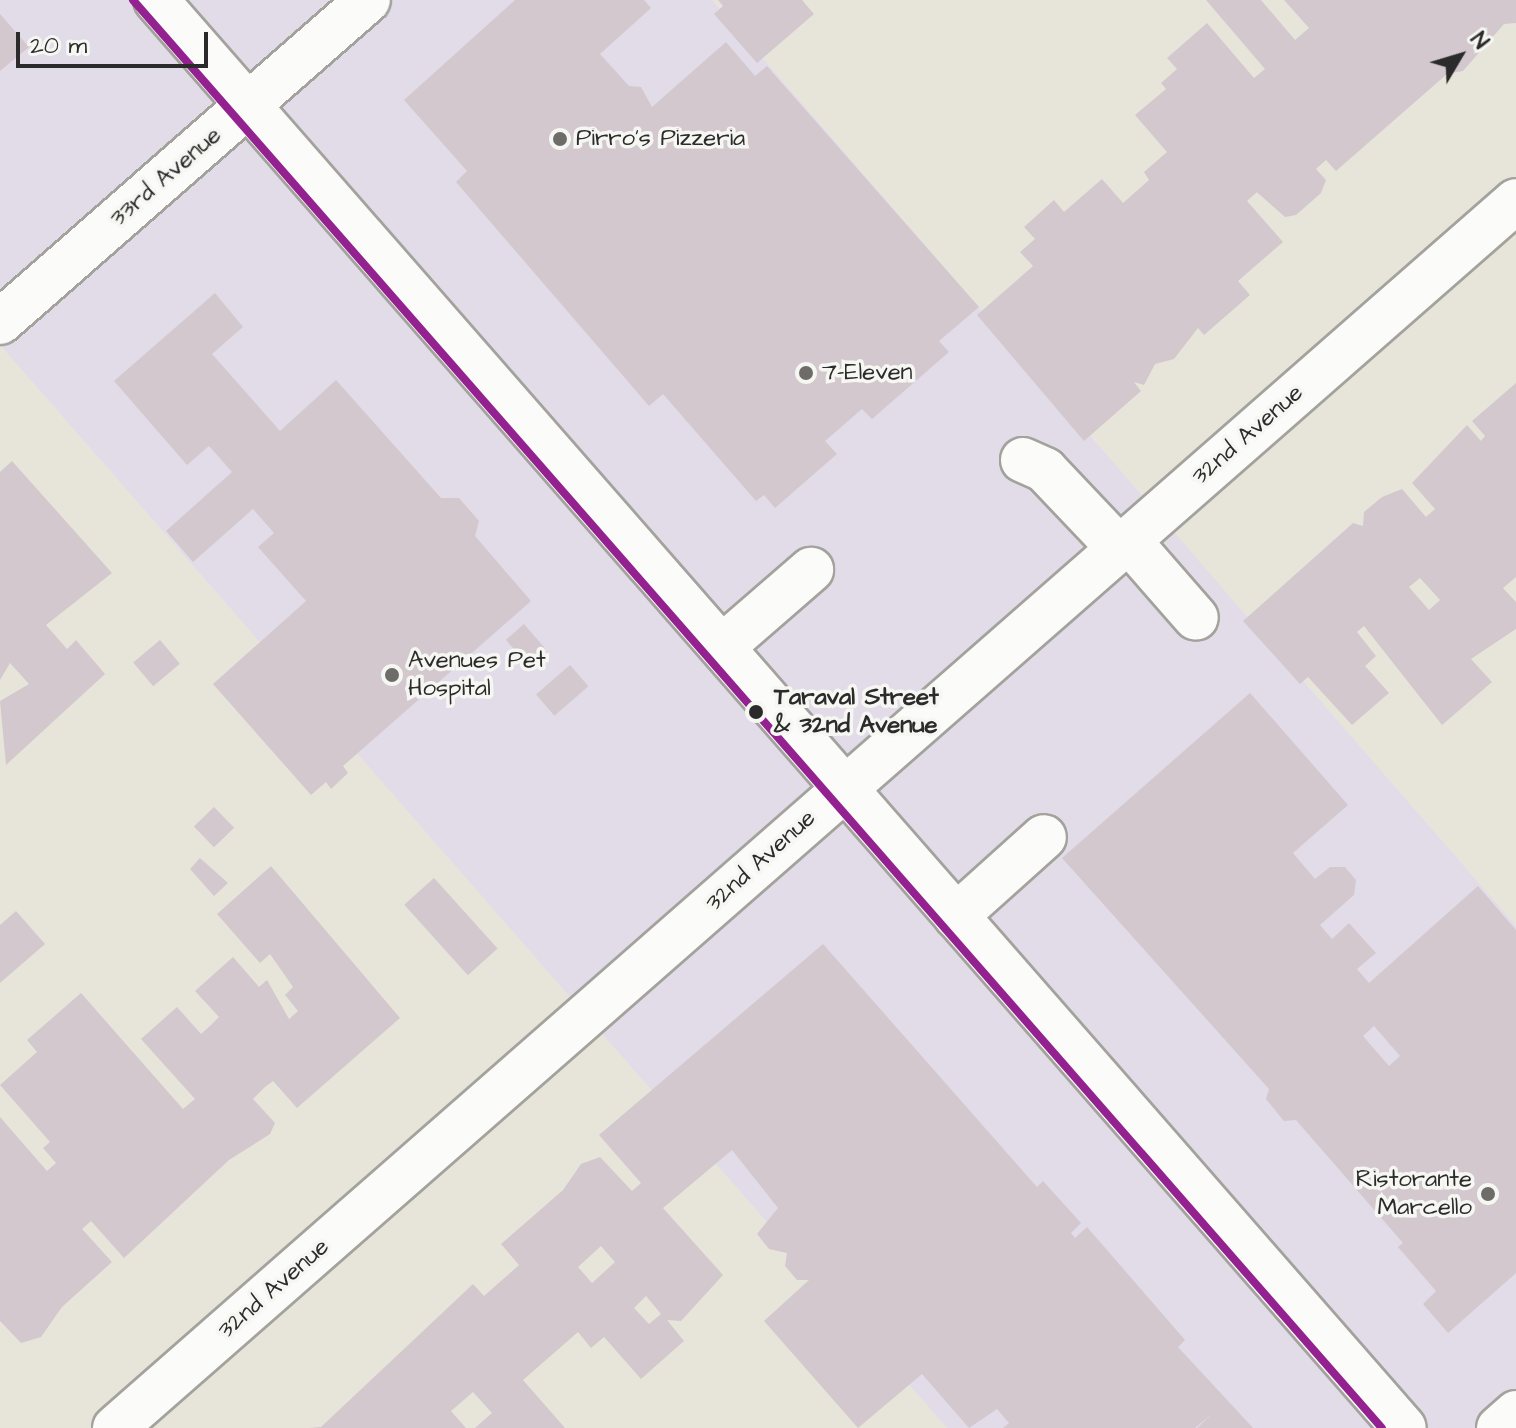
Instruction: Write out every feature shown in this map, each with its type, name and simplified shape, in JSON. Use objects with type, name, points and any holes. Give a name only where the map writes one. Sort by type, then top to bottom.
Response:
[{"type":"street","points":[[156,0],[1404,1428]]},
{"type":"street","name":"33rd Avenue","points":[[0,322],[368,0]]},
{"type":"street","name":"32nd Avenue","points":[[115,1428],[1516,201]]},
{"type":"street","points":[[1023,460],[1045,470],[1196,618]]},
{"type":"street","points":[[722,647],[811,570]]},
{"type":"street","points":[[956,916],[1044,837]]},
{"type":"street","points":[[1499,1428],[1516,1413]]},
{"type":"shaded area","points":[[0,0],[712,0],[1516,926],[1516,1428],[947,1428],[0,345]]},
{"type":"building","points":[[515,0],[644,0],[651,8],[600,54],[629,86],[641,87],[652,107],[726,42],[755,76],[767,66],[979,307],[939,341],[949,352],[872,419],[862,409],[825,441],[837,454],[775,508],[764,495],[756,501],[663,394],[649,406],[456,182],[467,171],[404,100]]},
{"type":"building","points":[[718,0],[802,0],[814,14],[757,63],[714,14],[723,6]]},
{"type":"building","points":[[1206,0],[1261,0],[1295,40],[1309,28],[1284,0],[1516,0],[1516,23],[1504,24],[1463,71],[1447,74],[1336,171],[1326,160],[1316,169],[1326,180],[1321,193],[1296,215],[1285,217],[1257,192],[1247,201],[1283,242],[1238,281],[1250,295],[1204,335],[1198,328],[1174,359],[1155,364],[1144,385],[1134,382],[1141,391],[1084,441],[977,315],[1033,266],[1020,252],[1035,239],[1024,227],[1054,200],[1064,212],[1102,179],[1123,203],[1149,180],[1144,172],[1167,152],[1135,115],[1166,89],[1161,83],[1177,69],[1167,58],[1207,23],[1254,78],[1265,69]]},
{"type":"building","points":[[0,14],[29,47],[0,71]]},
{"type":"building","points":[[215,293],[243,327],[212,354],[280,431],[336,380],[441,498],[459,498],[479,521],[475,536],[531,601],[343,766],[348,773],[331,789],[326,782],[311,795],[213,684],[306,601],[258,547],[274,533],[253,509],[193,562],[166,531],[232,472],[209,446],[187,465],[114,381]]},
{"type":"building","points":[[1516,383],[1516,577],[1503,588],[1516,602],[1516,629],[1471,659],[1492,682],[1442,725],[1364,626],[1357,632],[1376,656],[1365,666],[1389,693],[1352,725],[1308,677],[1300,684],[1243,621],[1353,523],[1363,526],[1364,512],[1382,497],[1402,489],[1426,517],[1435,509],[1412,483],[1467,425],[1481,441],[1485,436],[1472,421]],"holes":[[[1420,578],[1440,600],[1429,610],[1409,587]]]},
{"type":"building","points":[[12,461],[112,573],[46,625],[67,649],[76,640],[105,674],[6,765],[0,701],[29,684],[10,663],[0,680],[0,472]]},
{"type":"building","points":[[524,624],[545,648],[527,664],[506,640]]},
{"type":"building","points":[[160,640],[180,664],[153,686],[133,662]]},
{"type":"building","points":[[570,665],[588,686],[554,716],[536,695]]},
{"type":"building","points":[[1250,693],[1348,805],[1293,853],[1315,879],[1330,867],[1345,867],[1356,880],[1354,895],[1320,925],[1332,939],[1349,923],[1376,953],[1357,969],[1369,983],[1478,886],[1516,930],[1516,1273],[1448,1333],[1423,1304],[1436,1291],[1398,1247],[1403,1243],[1296,1120],[1284,1121],[1266,1099],[1269,1089],[1062,858]],"holes":[[[1374,1026],[1400,1056],[1389,1066],[1363,1036]]]},
{"type":"building","points":[[214,807],[234,828],[214,847],[194,826]]},
{"type":"building","points":[[200,858],[228,883],[214,896],[190,869]]},
{"type":"building","points":[[271,866],[400,1018],[297,1108],[273,1081],[265,1087],[253,1099],[275,1123],[270,1134],[229,1160],[124,1258],[91,1221],[82,1229],[112,1262],[62,1307],[41,1337],[21,1343],[0,1321],[0,1117],[47,1171],[56,1163],[43,1148],[50,1142],[0,1085],[37,1052],[27,1040],[81,993],[183,1109],[195,1099],[141,1039],[177,1007],[201,1034],[219,1017],[195,991],[233,957],[259,987],[267,980],[289,1019],[298,1011],[285,995],[293,987],[270,954],[260,963],[217,914]]},
{"type":"building","points":[[434,878],[498,949],[468,975],[404,905]]},
{"type":"building","points":[[16,911],[45,944],[0,983],[0,925]]},
{"type":"building","points":[[823,944],[1037,1187],[1043,1181],[1081,1223],[1071,1233],[1075,1238],[1087,1227],[1185,1340],[1178,1347],[1253,1428],[1197,1428],[1213,1413],[1195,1428],[1003,1428],[1009,1423],[997,1409],[969,1428],[922,1374],[858,1428],[764,1321],[809,1280],[797,1280],[785,1266],[787,1253],[769,1249],[757,1234],[778,1208],[732,1150],[663,1208],[723,1275],[681,1321],[667,1320],[684,1341],[641,1379],[604,1337],[591,1348],[578,1332],[523,1380],[565,1428],[475,1428],[492,1413],[473,1392],[451,1411],[466,1428],[309,1428],[321,1427],[473,1284],[484,1296],[519,1265],[501,1244],[563,1190],[581,1164],[600,1157],[632,1191],[641,1183],[599,1135]],"holes":[[[601,1246],[615,1262],[592,1283],[578,1267]],[[646,1296],[661,1314],[649,1324],[634,1308]]]},
{"type":"transit line","points":[[133,0],[1382,1428]]},
{"type":"place","name":"Pirro's Pizzeria","points":[[560,139]]},
{"type":"place","name":"7-Eleven","points":[[806,373]]},
{"type":"place","name":"Avenues Pet Hospital","points":[[392,675]]},
{"type":"place","name":"Taraval Street & 32nd Avenue","points":[[756,712]]},
{"type":"place","name":"Ristorante Marcello","points":[[1488,1194]]}]
